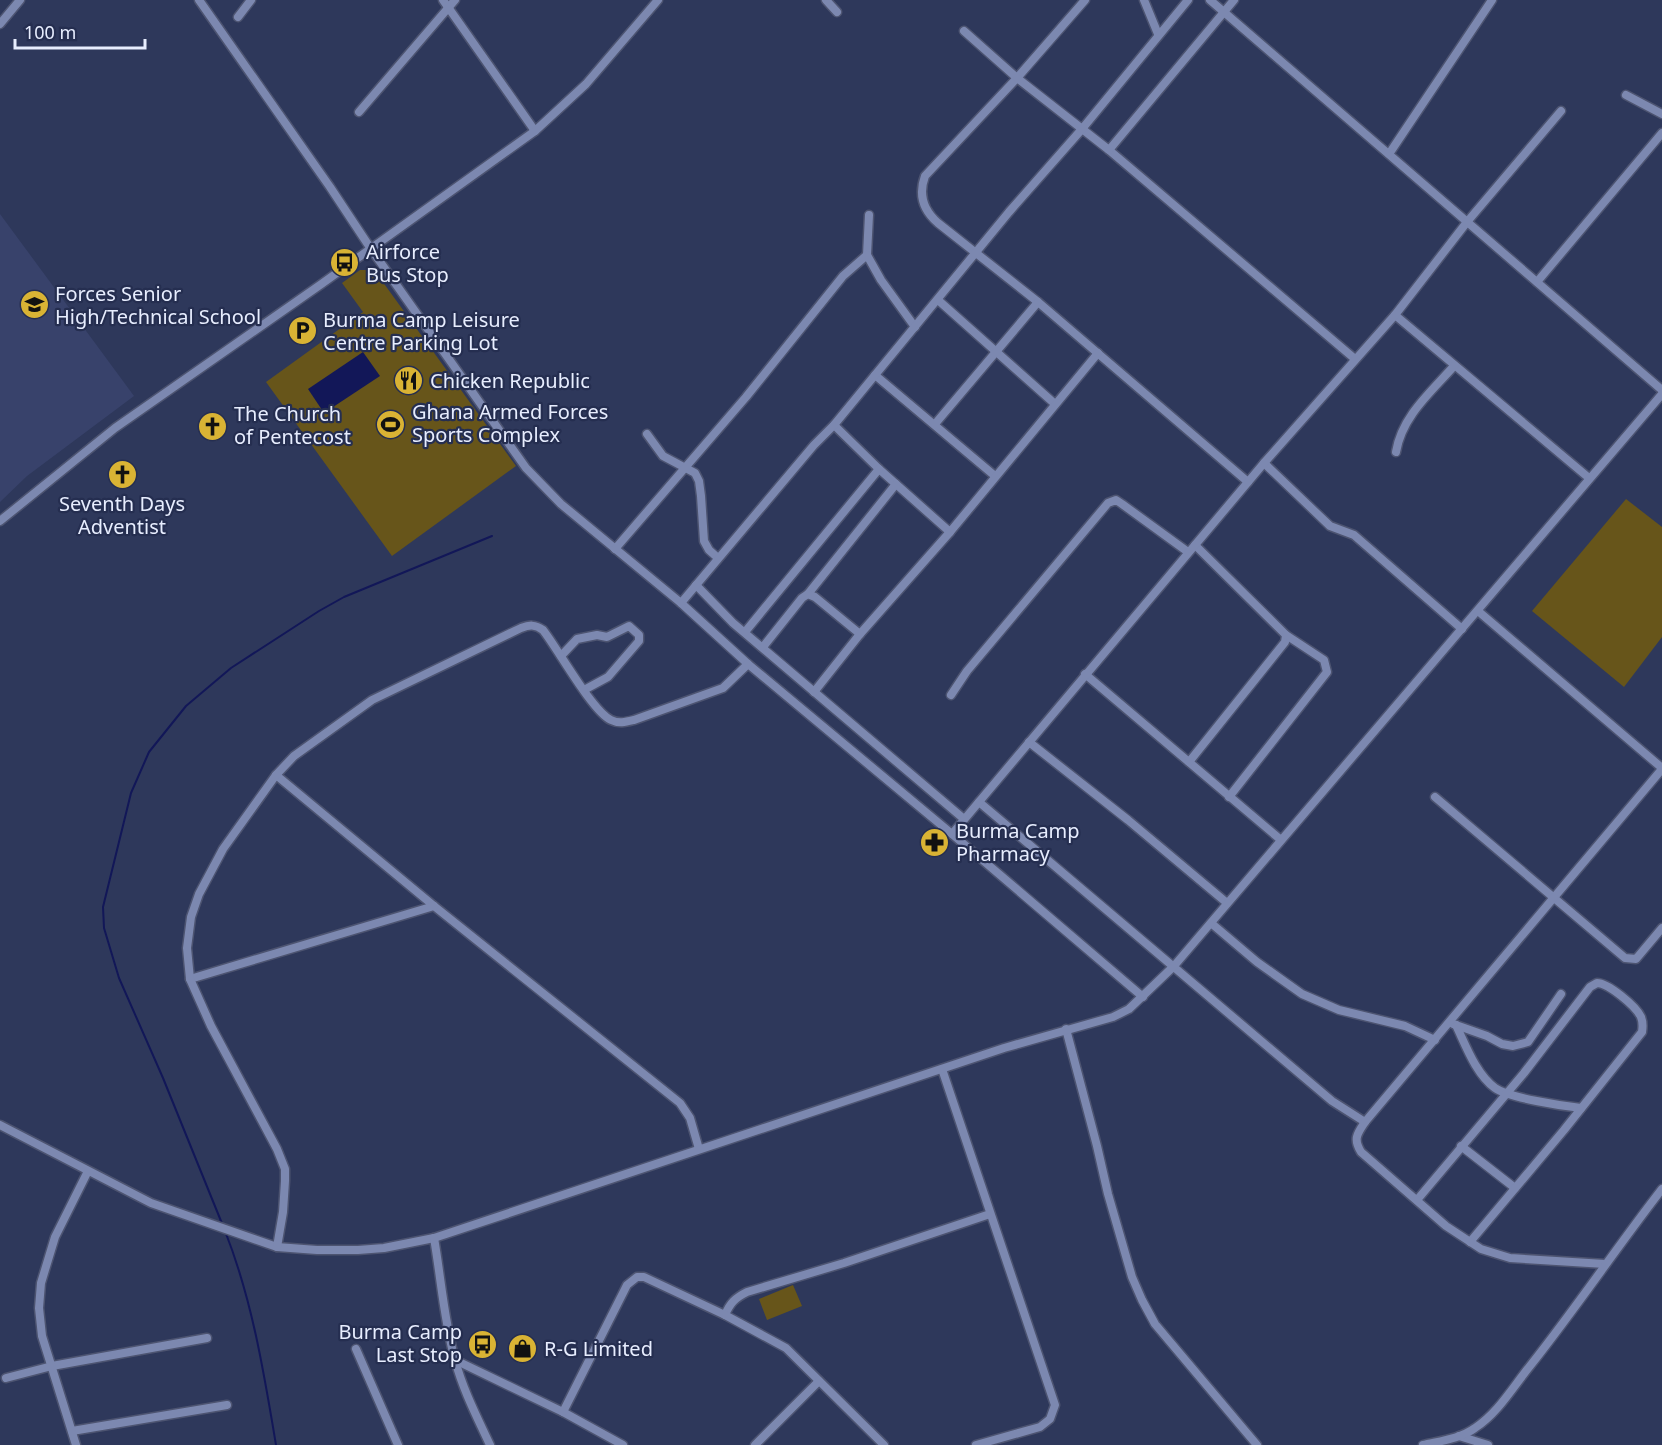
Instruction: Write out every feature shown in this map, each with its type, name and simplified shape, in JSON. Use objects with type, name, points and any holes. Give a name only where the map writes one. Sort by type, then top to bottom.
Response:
[{"type":"street","points":[[0,24],[20,0]]},
{"type":"street","points":[[199,0],[526,468],[561,504],[681,603],[748,664],[1143,997]]},
{"type":"street","points":[[238,17],[251,0]]},
{"type":"street","points":[[359,112],[445,4],[455,0]]},
{"type":"street","points":[[0,521],[115,428],[535,131],[585,84],[658,0]]},
{"type":"street","points":[[826,0],[837,12]]},
{"type":"street","points":[[1085,0],[1017,78],[925,176],[921,186],[922,201],[929,214],[1038,302],[1248,482]]},
{"type":"street","points":[[1144,0],[1158,34]]},
{"type":"street","points":[[681,603],[814,445],[834,425],[1188,0]]},
{"type":"street","points":[[1210,0],[1662,390]]},
{"type":"street","points":[[1109,150],[1234,0]]},
{"type":"street","points":[[1389,154],[1492,0]]},
{"type":"street","points":[[445,4],[535,131]]},
{"type":"street","points":[[964,31],[1017,78],[1109,150],[1356,359]]},
{"type":"street","points":[[1626,95],[1662,114]]},
{"type":"street","points":[[952,834],[1188,552],[1395,315],[1467,222],[1561,111]]},
{"type":"street","points":[[1537,282],[1662,133]]},
{"type":"street","points":[[869,214],[867,255],[881,280],[915,327]]},
{"type":"street","points":[[615,549],[687,468],[843,276],[867,255]]},
{"type":"street","points":[[938,300],[1055,404]]},
{"type":"street","points":[[935,424],[1038,302]]},
{"type":"street","points":[[1395,315],[1589,478]]},
{"type":"street","points":[[814,692],[860,634],[950,532],[1098,353]]},
{"type":"street","points":[[1396,452],[1399,436],[1404,426],[1420,403],[1454,366]]},
{"type":"street","points":[[876,375],[995,476]]},
{"type":"street","points":[[0,1125],[152,1203],[277,1247],[367,1250],[434,1238],[942,1069],[1066,1029],[1113,1017],[1129,1009],[1174,966],[1662,394]]},
{"type":"street","points":[[834,425],[879,469],[950,532]]},
{"type":"street","points":[[647,434],[663,456],[695,473],[699,481],[706,546],[718,558]]},
{"type":"street","points":[[1264,463],[1330,526],[1354,535],[1462,629]]},
{"type":"street","points":[[745,632],[879,469]]},
{"type":"street","points":[[763,647],[896,484]]},
{"type":"street","points":[[951,695],[967,671],[1108,503],[1116,500],[1188,552]]},
{"type":"street","points":[[1195,544],[1286,635],[1324,660],[1327,672],[1229,797]]},
{"type":"street","points":[[696,585],[745,632],[964,819]]},
{"type":"street","points":[[808,594],[815,597],[860,634]]},
{"type":"street","points":[[1478,611],[1662,769],[1553,898],[1452,1024],[1434,1040],[1365,1122],[1356,1136],[1356,1144],[1361,1152],[1446,1226],[1470,1242],[1495,1254],[1510,1258],[1605,1264]]},
{"type":"street","points":[[277,1247],[283,1212],[285,1169],[277,1149],[211,1026],[190,979],[187,948],[191,917],[199,894],[224,849],[276,775],[294,756],[372,700],[530,625],[538,626],[549,637],[604,716],[612,721],[623,723],[723,688],[748,664]]},
{"type":"street","points":[[561,656],[572,643],[582,637],[597,635],[607,637],[629,626],[639,635],[639,641],[613,673],[584,690]]},
{"type":"street","points":[[1189,762],[1285,642],[1286,635]]},
{"type":"street","points":[[1085,674],[1281,840]]},
{"type":"street","points":[[1029,742],[1128,820],[1227,903]]},
{"type":"street","points":[[276,775],[434,906],[680,1103],[690,1118],[699,1149]]},
{"type":"street","points":[[1435,796],[1625,958],[1636,959],[1662,928]]},
{"type":"street","points":[[979,802],[1332,1101],[1365,1122]]},
{"type":"street","points":[[190,979],[434,906]]},
{"type":"street","points":[[1211,923],[1257,962],[1302,994],[1339,1010],[1405,1026],[1434,1040]]},
{"type":"street","points":[[1417,1200],[1508,1092],[1590,987],[1603,983],[1637,1010],[1643,1024],[1642,1032],[1470,1242]]},
{"type":"street","points":[[1452,1024],[1502,1044],[1513,1046],[1528,1042],[1561,994]]},
{"type":"street","points":[[1452,1024],[1481,1072],[1495,1088],[1535,1100],[1581,1108]]},
{"type":"street","points":[[1066,1029],[1108,1194],[1132,1277],[1142,1300],[1155,1324],[1257,1445]]},
{"type":"street","points":[[942,1069],[1055,1405],[1050,1419],[1040,1427],[976,1445]]},
{"type":"street","points":[[1461,1146],[1515,1188]]},
{"type":"street","points":[[76,1445],[42,1336],[39,1308],[41,1283],[55,1237],[88,1171]]},
{"type":"street","points":[[1423,1445],[1474,1430],[1490,1416],[1662,1189]]},
{"type":"street","points":[[725,1315],[729,1305],[736,1297],[747,1292],[844,1263],[990,1214]]},
{"type":"street","points":[[434,1238],[454,1360],[463,1387],[490,1445]]},
{"type":"street","points":[[563,1412],[627,1285],[637,1277],[644,1277],[725,1315],[786,1348],[884,1445]]},
{"type":"street","points":[[6,1378],[52,1366],[207,1338]]},
{"type":"street","points":[[356,1349],[398,1445]]},
{"type":"street","points":[[454,1360],[563,1412],[623,1445]]},
{"type":"street","points":[[755,1445],[819,1381]]},
{"type":"street","points":[[72,1431],[227,1405]]},
{"type":"street","points":[[1459,1436],[1488,1445]]},
{"type":"shaded area","name":"Forces Senior High/Technical School","points":[[0,214],[134,396],[27,476],[0,502]]},
{"type":"shaded area","name":"Ghana Armed Forces Sports Complex","points":[[360,270],[377,274],[516,466],[392,556],[266,382],[363,312],[342,283]]},
{"type":"shaded area","points":[[363,352],[380,376],[324,413],[308,389]]},
{"type":"shaded area","points":[[1626,499],[1662,527],[1662,637],[1624,687],[1532,611]]},
{"type":"shaded area","points":[[793,1285],[802,1306],[767,1320],[759,1299]]},
{"type":"waterway","points":[[223,1226],[163,1078],[119,978],[104,928],[103,907],[131,793],[149,752],[186,706],[231,668],[344,597],[492,536]]},
{"type":"waterway","points":[[225,1231],[250,1310],[276,1445]]},
{"type":"place","name":"Airforce Bus Stop","points":[[345,263]]},
{"type":"place","name":"Forces Senior High/Technical School","points":[[34,305]]},
{"type":"place","name":"Burma Camp Leisure Centre Parking Lot","points":[[302,331]]},
{"type":"place","name":"Chicken Republic","points":[[409,381]]},
{"type":"place","name":"Ghana Armed Forces Sports Complex","points":[[391,424]]},
{"type":"place","name":"The Church of Pentecost","points":[[213,426]]},
{"type":"place","name":"Seventh Days Adventist","points":[[122,474]]},
{"type":"place","name":"Burma Camp Pharmacy","points":[[935,842]]},
{"type":"place","name":"Burma Camp Last Stop","points":[[483,1344]]},
{"type":"place","name":"R-G Limited","points":[[523,1349]]}]
